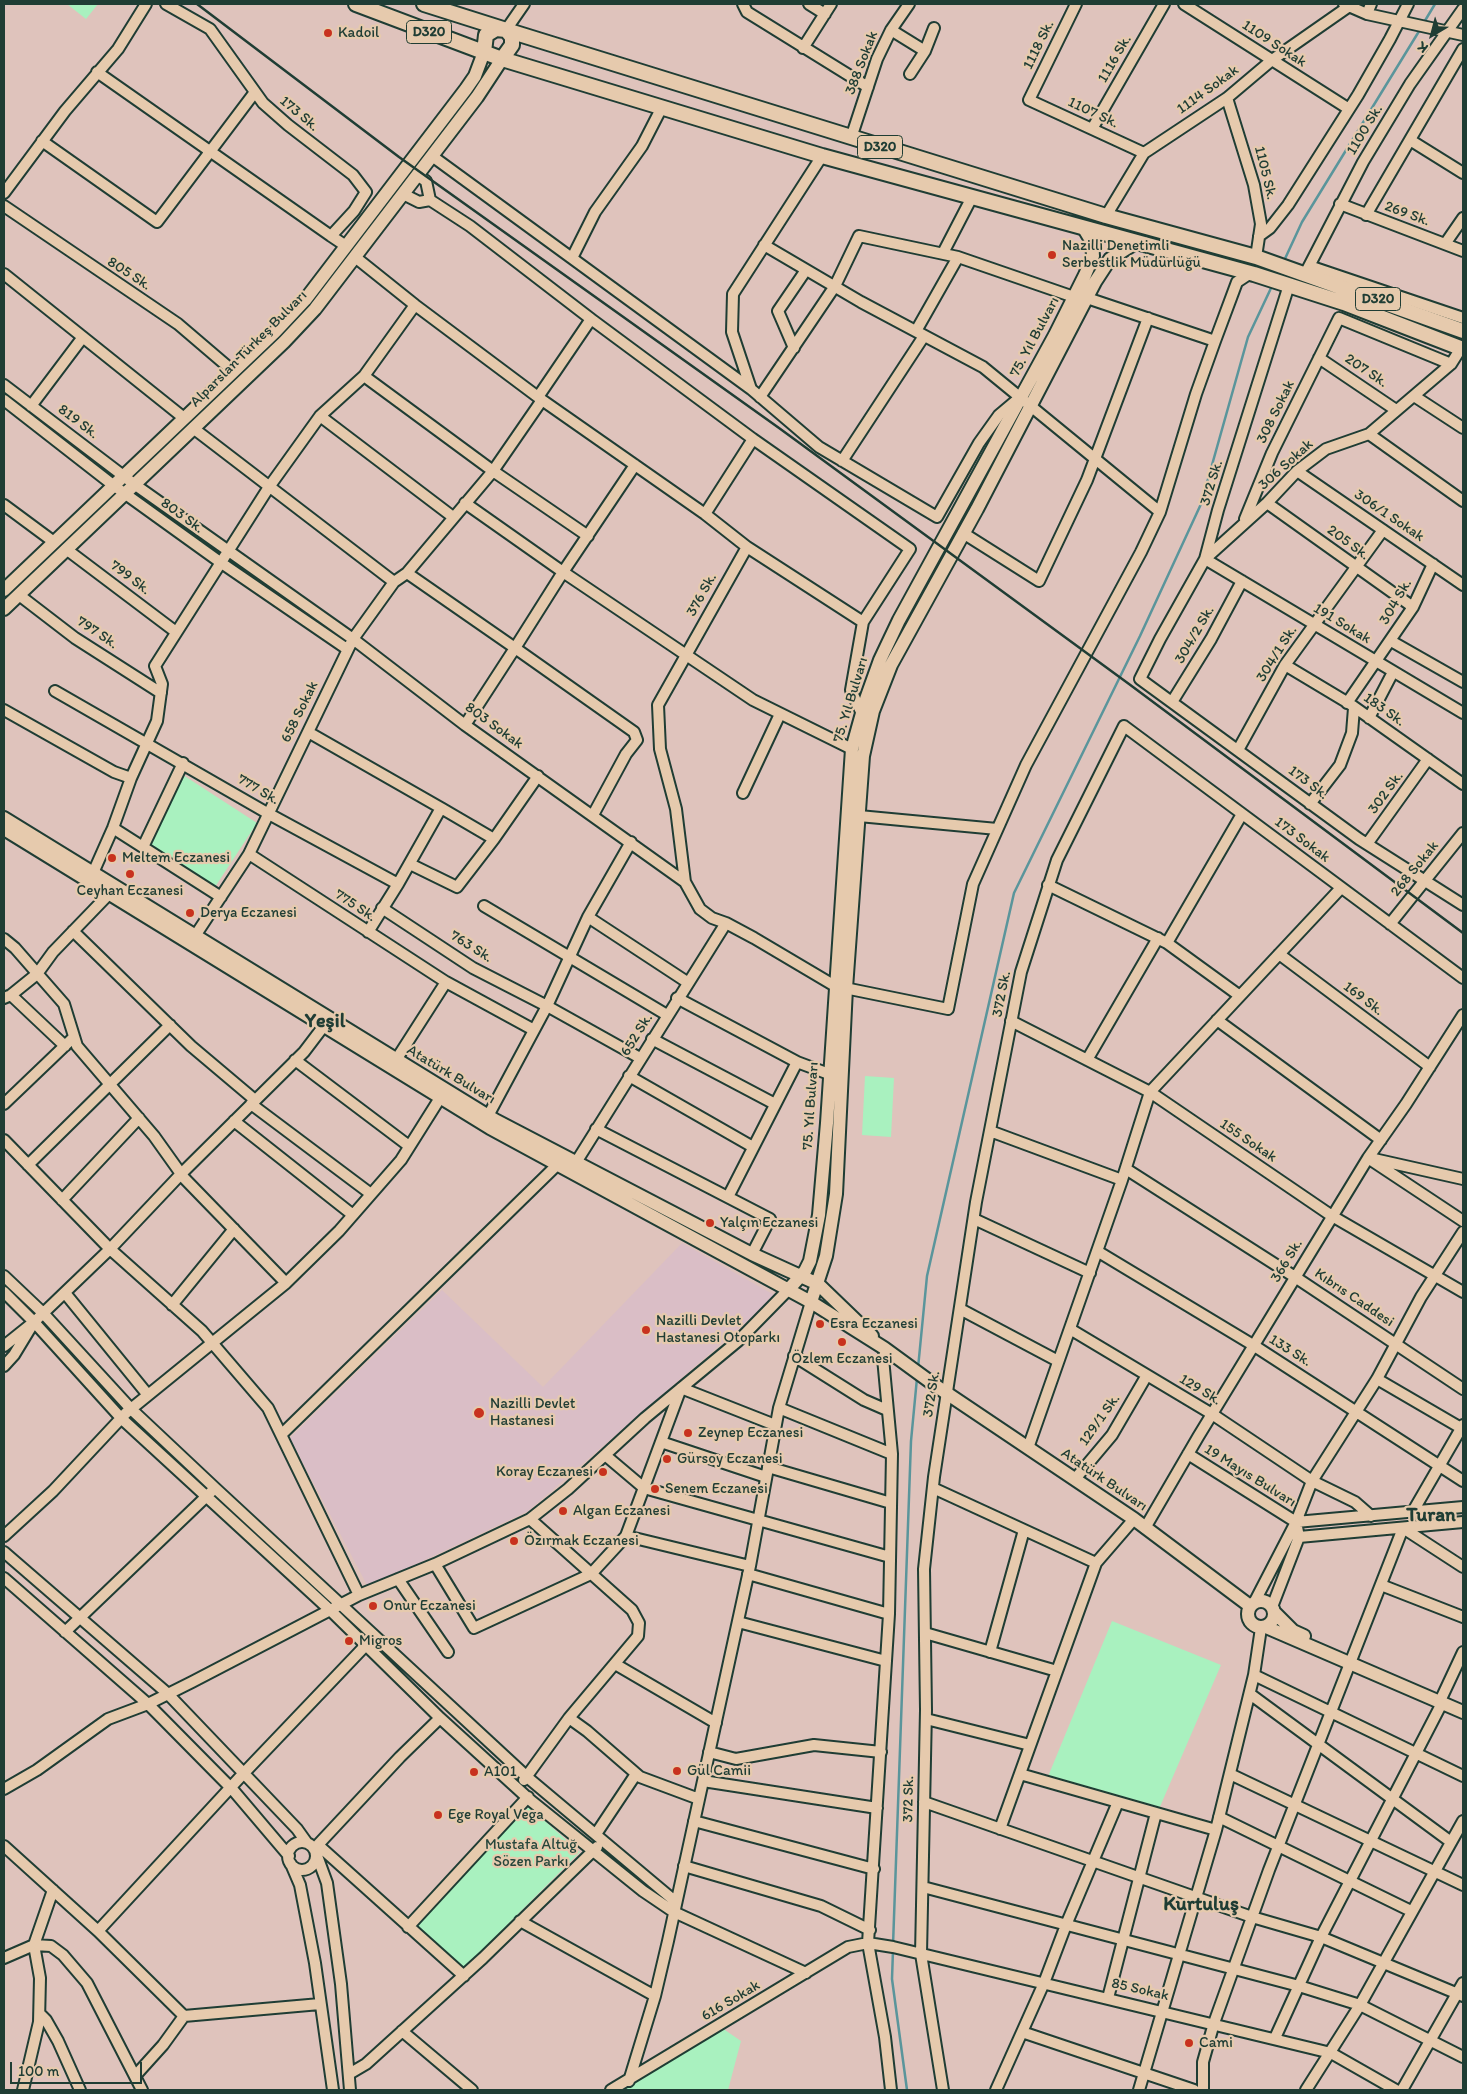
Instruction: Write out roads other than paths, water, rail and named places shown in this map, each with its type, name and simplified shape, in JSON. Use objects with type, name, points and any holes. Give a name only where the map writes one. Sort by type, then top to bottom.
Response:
[{"type":"highway","name":"D320","points":[[356,4],[502,59],[822,156],[1289,285],[1344,303],[1462,349]]},
{"type":"highway","name":"D320","points":[[424,4],[527,38],[1106,216],[1302,270],[1463,331]]},
{"type":"highway","points":[[484,52],[484,40],[490,31],[506,30],[512,37],[512,45],[502,59]]},
{"type":"main road","name":"Alparslan Türkeş Bulvarı","points":[[6,585],[54,542],[305,300],[466,89],[475,76],[484,52]]},
{"type":"main road","name":"Alparslan Türkeş Bulvarı","points":[[4,610],[284,342],[315,309],[477,97],[502,59]]},
{"type":"main road","name":"75. Yıl Bulvarı","points":[[1081,297],[1093,256],[1092,242],[1083,227]]},
{"type":"main road","name":"75. Yıl Bulvarı","points":[[811,1302],[826,1256],[836,1194],[841,987],[852,749],[862,714],[880,660],[899,620],[1081,297],[1110,259],[1137,242]]},
{"type":"main road","name":"75. Yıl Bulvarı","points":[[789,1289],[810,1262],[818,1215],[829,1074],[841,987],[859,816],[863,756],[873,712],[891,665],[964,533],[1024,400]]},
{"type":"main road","name":"Atatürk Bulvarı","points":[[4,818],[25,836],[109,894],[440,1098],[557,1165],[811,1302],[887,1350],[1134,1519],[1252,1604]]},
{"type":"main road","name":"Atatürk Bulvarı","points":[[4,829],[25,836],[93,873],[488,1116],[575,1164],[752,1254],[818,1284],[887,1350]]},
{"type":"main road","points":[[1350,1662],[1293,1631],[1265,1602],[1252,1604],[1247,1614],[1249,1621],[1463,1708]]},
{"type":"main road","points":[[1263,1627],[1272,1622],[1273,1610]]},
{"type":"main road","points":[[1442,1701],[1463,1712]]},
{"type":"street","points":[[4,193],[42,141],[97,72],[118,49],[146,4]]},
{"type":"street","name":"173 Sk.","points":[[166,4],[210,29],[263,103],[288,125],[353,175],[366,192],[354,211],[332,236]]},
{"type":"street","points":[[743,4],[747,12],[868,87]]},
{"type":"street","points":[[809,4],[825,14]]},
{"type":"street","points":[[804,48],[832,4]]},
{"type":"street","name":"388 Sokak","points":[[851,138],[877,59],[890,30],[909,4]]},
{"type":"street","name":"1118 Sk.","points":[[1029,100],[1076,4]]},
{"type":"street","name":"1116 Sk.","points":[[1092,128],[1164,4]]},
{"type":"street","name":"1109 Sokak","points":[[1184,4],[1349,109]]},
{"type":"street","points":[[1367,14],[1371,4]]},
{"type":"street","points":[[1259,236],[1270,228],[1288,206],[1349,109],[1408,4]]},
{"type":"street","points":[[1346,6],[1367,14],[1400,19],[1463,35]]},
{"type":"street","name":"1114 Sokak","points":[[1106,216],[1144,153],[1227,98],[1272,60],[1346,6]]},
{"type":"street","points":[[506,30],[522,7]]},
{"type":"street","points":[[522,7],[520,22],[527,38]]},
{"type":"street","name":"1100 Sk.","points":[[1302,270],[1410,84],[1463,9]]},
{"type":"street","points":[[910,74],[925,50],[934,28]]},
{"type":"street","points":[[890,30],[925,50]]},
{"type":"street","points":[[1366,215],[1463,49]]},
{"type":"street","points":[[97,72],[346,246]]},
{"type":"street","points":[[42,141],[157,222],[256,92]]},
{"type":"street","name":"1105 Sk.","points":[[1227,98],[1254,185],[1262,224],[1256,258]]},
{"type":"street","name":"1107 Sk.","points":[[1029,100],[1144,153]]},
{"type":"street","points":[[572,258],[599,204],[642,146],[662,107]]},
{"type":"street","points":[[1410,140],[1463,173]]},
{"type":"street","points":[[432,156],[751,389],[819,447],[937,517],[979,443],[999,415],[1024,400]]},
{"type":"street","points":[[751,389],[732,332],[733,294],[822,156]]},
{"type":"street","points":[[417,175],[426,181],[430,200]]},
{"type":"street","points":[[403,194],[419,202],[430,200],[470,226],[591,319],[753,439],[910,549],[863,622],[851,690],[862,714]]},
{"type":"street","points":[[944,253],[972,197]]},
{"type":"street","name":"269 Sk.","points":[[1340,204],[1463,251]]},
{"type":"street","name":"805 Sk.","points":[[4,206],[178,324],[233,371]]},
{"type":"street","points":[[1445,244],[1463,218]]},
{"type":"street","points":[[760,396],[834,286],[859,236],[958,257],[1215,341]]},
{"type":"street","points":[[764,246],[920,334],[983,367],[1160,512]]},
{"type":"street","points":[[355,257],[415,305],[540,398],[705,514],[746,547],[863,622]]},
{"type":"street","points":[[842,461],[920,334],[958,257]]},
{"type":"street","points":[[794,348],[778,311],[806,270]]},
{"type":"street","points":[[1302,270],[1463,318]]},
{"type":"street","points":[[4,274],[184,418]]},
{"type":"street","points":[[859,816],[997,829],[1026,765],[1142,552],[1160,512],[1196,394],[1237,282],[1251,274]]},
{"type":"street","name":"372 Sk.","points":[[1140,679],[1160,639],[1206,560],[1218,510],[1289,285]]},
{"type":"street","points":[[93,873],[113,828],[131,778],[149,743],[157,721],[162,684],[154,666],[269,487],[320,416],[364,376],[415,305]]},
{"type":"street","points":[[964,533],[1039,580],[1095,459],[1148,318]]},
{"type":"street","name":"308 Sokak","points":[[1244,522],[1272,453],[1339,318],[1451,364]]},
{"type":"street","name":"658 Sokak","points":[[195,936],[249,854],[353,639],[394,582],[407,574],[493,471],[591,319]]},
{"type":"street","points":[[31,406],[83,337]]},
{"type":"street","name":"306 Sokak","points":[[1206,560],[1244,522],[1267,503],[1297,471],[1326,449],[1369,434],[1451,364],[1462,349]]},
{"type":"street","name":"207 Sk.","points":[[1319,358],[1396,410]]},
{"type":"street","points":[[364,376],[493,471],[588,536]]},
{"type":"street","name":"819 Sk.","points":[[4,385],[124,475],[129,489]]},
{"type":"street","points":[[1414,396],[1463,428]]},
{"type":"street","name":"803 Sk.","points":[[4,400],[113,485],[129,489],[220,562],[347,649]]},
{"type":"street","points":[[320,416],[453,517]]},
{"type":"street","points":[[193,428],[394,582]]},
{"type":"street","points":[[1369,434],[1463,501]]},
{"type":"street","points":[[705,514],[753,439]]},
{"type":"street","points":[[465,725],[563,572],[635,465]]},
{"type":"street","name":"306/1 Sokak","points":[[1297,471],[1463,584]]},
{"type":"street","name":"803 Sokak","points":[[129,489],[227,551],[353,639],[465,725],[631,842],[685,882],[700,909],[712,918],[726,923],[841,987],[948,1009],[973,884],[997,829]]},
{"type":"street","points":[[465,503],[563,572],[753,700],[852,749]]},
{"type":"street","name":"205 Sk.","points":[[1267,503],[1354,567],[1413,607]]},
{"type":"street","points":[[4,504],[54,542]]},
{"type":"street","name":"304/1 Sk.","points":[[1238,750],[1285,665],[1354,567],[1383,530]]},
{"type":"street","name":"376 Sk.","points":[[685,882],[676,809],[660,749],[658,705],[746,547]]},
{"type":"street","name":"799 Sk.","points":[[66,550],[176,632]]},
{"type":"street","name":"191 Sokak","points":[[1206,560],[1374,662],[1463,713]]},
{"type":"street","name":"304 Sk.","points":[[1310,804],[1340,765],[1352,733],[1350,705],[1374,662],[1413,607],[1433,564]]},
{"type":"street","points":[[407,574],[634,732],[637,740],[626,754],[593,815]]},
{"type":"street","name":"304/2 Sk.","points":[[1172,702],[1211,639],[1242,582]]},
{"type":"street","name":"797 Sk.","points":[[19,595],[75,638],[161,693]]},
{"type":"street","points":[[1391,640],[1463,682]]},
{"type":"street","name":"183 Sk.","points":[[1285,665],[1350,705],[1463,784]]},
{"type":"street","points":[[1369,718],[1393,672]]},
{"type":"street","name":"173 Sk.","points":[[1140,679],[1367,844],[1463,905]]},
{"type":"street","name":"777 Sk.","points":[[55,691],[149,743],[269,814],[398,884]]},
{"type":"street","points":[[4,710],[114,772],[131,778]]},
{"type":"street","points":[[743,792],[780,714]]},
{"type":"street","name":"372 Sk.","points":[[943,2090],[921,1954],[926,1718],[924,1569],[942,1389],[960,1309],[974,1219],[1021,972],[1056,860],[1124,726]]},
{"type":"street","name":"173 Sokak","points":[[1124,726],[1463,978]]},
{"type":"street","points":[[308,732],[494,839]]},
{"type":"street","name":"302 Sk.","points":[[1367,844],[1428,760]]},
{"type":"street","points":[[143,847],[182,763]]},
{"type":"street","points":[[410,864],[457,887],[494,839],[538,776]]},
{"type":"street","points":[[368,932],[410,864],[441,808]]},
{"type":"street","points":[[1087,1060],[1242,814]]},
{"type":"street","points":[[113,828],[221,897]]},
{"type":"street","name":"268 Sokak","points":[[1390,924],[1463,833]]},
{"type":"street","points":[[488,1116],[547,1006],[588,917],[631,842]]},
{"type":"street","name":"775 Sk.","points":[[249,854],[446,982],[534,1030]]},
{"type":"street","points":[[1048,885],[1162,940],[1240,996]]},
{"type":"street","points":[[1028,1448],[1126,1169],[1150,1092],[1341,888]]},
{"type":"street","points":[[65,1046],[7,997],[37,974],[53,952],[109,894]]},
{"type":"street","points":[[484,906],[667,1015]]},
{"type":"street","name":"763 Sk.","points":[[382,908],[473,968],[547,1006],[640,1058]]},
{"type":"street","points":[[588,917],[688,982]]},
{"type":"street","name":"652 Sk.","points":[[575,1164],[677,998],[726,923]]},
{"type":"street","points":[[72,931],[253,1102],[371,1194]]},
{"type":"street","points":[[4,940],[15,948],[64,1004],[77,1046],[139,1118],[181,1174],[286,1283]]},
{"type":"street","name":"169 Sk.","points":[[1279,954],[1430,1067]]},
{"type":"street","points":[[396,1060],[446,982]]},
{"type":"street","points":[[677,998],[797,1062],[829,1074]]},
{"type":"street","name":"366 Sk.","points":[[1145,1528],[1332,1216],[1368,1158],[1463,1015]]},
{"type":"street","points":[[1217,1020],[1381,1140]]},
{"type":"street","name":"155 Sokak","points":[[1012,1021],[1150,1092],[1332,1216],[1463,1292]]},
{"type":"street","points":[[28,1165],[170,1025]]},
{"type":"street","points":[[4,1346],[34,1322],[110,1249],[181,1174],[295,1060],[323,1027]]},
{"type":"street","points":[[4,1104],[74,1036]]},
{"type":"street","points":[[652,1039],[775,1104]]},
{"type":"street","points":[[295,1060],[409,1146]]},
{"type":"street","points":[[728,1197],[797,1062]]},
{"type":"street","points":[[629,1076],[753,1147]]},
{"type":"street","points":[[4,1536],[53,1491],[131,1409],[286,1283],[371,1194],[409,1146],[440,1098]]},
{"type":"street","points":[[62,1200],[139,1118]]},
{"type":"street","points":[[234,1121],[353,1215]]},
{"type":"street","points":[[596,1129],[770,1219],[752,1254]]},
{"type":"street","points":[[990,1131],[1122,1180]]},
{"type":"street","points":[[4,1140],[110,1249],[212,1342],[268,1408],[359,1594]]},
{"type":"street","points":[[1368,1158],[1463,1179]]},
{"type":"street","points":[[1368,1158],[1463,1221]]},
{"type":"street","points":[[282,1434],[557,1165]]},
{"type":"street","name":"Kıbrıs Caddesi","points":[[1126,1169],[1295,1277],[1463,1389]]},
{"type":"street","points":[[974,1219],[1090,1273]]},
{"type":"street","points":[[172,1305],[234,1229]]},
{"type":"street","points":[[1252,1604],[1296,1522],[1312,1481],[1377,1379],[1435,1275],[1463,1232]]},
{"type":"street","name":"133 Sk.","points":[[1097,1251],[1253,1345],[1440,1464],[1463,1481]]},
{"type":"street","points":[[4,1276],[43,1313],[131,1409],[211,1492],[440,1718],[528,1798],[643,1892],[806,1973]]},
{"type":"street","points":[[4,1789],[37,1770],[108,1719],[148,1704],[359,1594],[435,1564],[530,1518],[568,1489],[604,1455],[738,1341],[789,1289]]},
{"type":"street","points":[[4,1292],[34,1322],[121,1418],[211,1492],[340,1604],[527,1776],[675,1907]]},
{"type":"street","points":[[65,1293],[148,1395]]},
{"type":"street","points":[[625,2090],[630,2080],[656,1996],[749,1570],[775,1425],[811,1302]]},
{"type":"street","points":[[960,1309],[1058,1361]]},
{"type":"street","points":[[4,1366],[14,1355],[34,1322]]},
{"type":"street","name":"129 Sk.","points":[[1070,1329],[1212,1414],[1312,1481],[1355,1502],[1372,1516]]},
{"type":"street","points":[[887,1350],[883,1358],[892,1454],[889,1614],[868,1943],[885,2037],[891,2090]]},
{"type":"street","points":[[794,1356],[864,1400],[887,1410]]},
{"type":"street","name":"129/1 Sk.","points":[[1074,1479],[1112,1435],[1147,1375]]},
{"type":"street","points":[[1377,1379],[1462,1427],[1412,1512]]},
{"type":"street","points":[[682,1388],[775,1425]]},
{"type":"street","points":[[435,1564],[474,1628],[591,1574],[626,1536],[682,1388]]},
{"type":"street","points":[[779,1408],[892,1454]]},
{"type":"street","points":[[661,1442],[767,1472],[891,1503]]},
{"type":"street","name":"19 Mayıs Bulvarı","points":[[1188,1454],[1296,1522]]},
{"type":"street","points":[[604,1455],[644,1488],[890,1557]]},
{"type":"street","points":[[933,1488],[1096,1563]]},
{"type":"street","points":[[65,1632],[211,1492]]},
{"type":"street","points":[[1296,1522],[1463,1507]]},
{"type":"street","points":[[518,1788],[569,1718],[638,1636],[639,1623],[632,1610],[530,1518]]},
{"type":"street","points":[[1000,1829],[1096,1563],[1134,1519]]},
{"type":"street","points":[[1273,1610],[1299,1537],[1296,1522]]},
{"type":"street","points":[[1299,1537],[1463,1522]]},
{"type":"street","points":[[1403,1528],[1463,1568]]},
{"type":"street","points":[[1204,2090],[1203,2062],[1214,2023],[1278,1846],[1403,1528]]},
{"type":"street","points":[[990,1652],[1024,1530]]},
{"type":"street","points":[[626,1536],[749,1570],[889,1614]]},
{"type":"street","points":[[4,1552],[167,1693],[314,1847],[464,1976]]},
{"type":"street","points":[[4,1578],[148,1704],[230,1788],[299,1869],[308,1868],[315,1862],[314,1847],[440,1718]]},
{"type":"street","points":[[398,1579],[448,1652]]},
{"type":"street","points":[[1381,1585],[1463,1617]]},
{"type":"street","points":[[738,1622],[886,1661]]},
{"type":"street","points":[[1139,2090],[1220,1817],[1250,1694],[1263,1627]]},
{"type":"street","points":[[925,1633],[1057,1671]]},
{"type":"street","points":[[98,1931],[243,1774],[366,1645]]},
{"type":"street","points":[[1275,2038],[1298,1986],[1370,1839],[1442,1701],[1463,1652]]},
{"type":"street","points":[[615,1664],[716,1723]]},
{"type":"street","points":[[1254,1675],[1463,1776]]},
{"type":"street","points":[[1250,1694],[1451,1842]]},
{"type":"street","points":[[569,1718],[648,1782],[699,1799]]},
{"type":"street","points":[[926,1718],[1030,1745]]},
{"type":"street","points":[[709,1752],[736,1758],[814,1745],[881,1752]]},
{"type":"street","points":[[1020,1774],[1216,1830]]},
{"type":"street","points":[[1230,1774],[1370,1839],[1463,1885]]},
{"type":"street","points":[[349,2074],[366,2064],[464,1976],[593,1851],[638,1775]]},
{"type":"street","points":[[703,1782],[877,1808]]},
{"type":"street","points":[[408,1927],[528,1798]]},
{"type":"street","points":[[924,1802],[1252,1917],[1321,1938],[1460,1994]]},
{"type":"street","points":[[996,2090],[1044,1983],[1066,1925],[1118,1802]]},
{"type":"street","points":[[1108,1998],[1156,1812]]},
{"type":"street","points":[[1220,1817],[1411,1910]]},
{"type":"street","points":[[1306,2090],[1360,2005],[1382,1962],[1463,1820]]},
{"type":"street","points":[[694,1821],[874,1870]]},
{"type":"street","points":[[314,1847],[294,1844],[290,1860],[300,1885],[332,2090]]},
{"type":"street","points":[[4,1846],[98,1931],[184,2016]]},
{"type":"street","points":[[314,1847],[327,1883],[341,1984],[350,2090]]},
{"type":"street","points":[[684,1866],[821,1906],[870,1930]]},
{"type":"street","points":[[923,1887],[1298,1986],[1360,2005],[1463,2057]]},
{"type":"street","points":[[23,2090],[40,2014],[40,1978],[34,1945],[53,1890]]},
{"type":"street","points":[[520,1921],[656,1996]]},
{"type":"street","name":"85 Sokak","points":[[868,1943],[1214,2023],[1330,2053],[1396,2090]]},
{"type":"street","name":"616 Sokak","points":[[611,2090],[848,1947],[868,1943]]},
{"type":"street","points":[[4,1958],[34,1945],[51,1946],[63,1954],[88,1983],[142,2090]]},
{"type":"street","points":[[1402,2090],[1460,1994],[1463,1983]]},
{"type":"street","points":[[135,2076],[163,2045],[184,2016],[320,2004]]},
{"type":"street","points":[[40,2014],[46,2020],[58,2040],[80,2090]]},
{"type":"street","points":[[402,2031],[472,2090]]},
{"type":"street","points":[[1022,2032],[1194,2090]]},
{"type":"waterway","points":[[1423,24],[1435,4]]},
{"type":"waterway","points":[[1283,263],[1302,222],[1421,28]]},
{"type":"waterway","points":[[918,1368],[927,1276],[1014,893],[1140,636],[1201,504],[1248,337],[1272,286]]},
{"type":"waterway","points":[[893,1945],[911,1441],[917,1378]]},
{"type":"waterway","points":[[893,1950],[892,1979],[907,2090]]},
{"type":"railway","points":[[197,4],[399,157],[779,428],[1129,684],[1463,933]]},
{"type":"place","name":"Kadoil","points":[[328,33]]},
{"type":"place","name":"Nazilli Denetimli Serbestlik Müdürlüğü","points":[[1052,255]]},
{"type":"place","name":"Meltem Eczanesi","points":[[112,858]]},
{"type":"place","name":"Ceyhan Eczanesi","points":[[130,874]]},
{"type":"place","name":"Derya Eczanesi","points":[[190,913]]},
{"type":"place","name":"Yalçın Eczanesi","points":[[710,1223]]},
{"type":"place","name":"Esra Eczanesi","points":[[820,1324]]},
{"type":"place","name":"Nazilli Devlet Hastanesi Otoparkı","points":[[646,1330]]},
{"type":"place","name":"Özlem Eczanesi","points":[[842,1342]]},
{"type":"place","name":"Nazilli Devlet Hastanesi","points":[[479,1413]]},
{"type":"place","name":"Zeynep Eczanesi","points":[[688,1433]]},
{"type":"place","name":"Gürsoy Eczanesi","points":[[667,1459]]},
{"type":"place","name":"Koray Eczanesi","points":[[603,1472]]},
{"type":"place","name":"Senem Eczanesi","points":[[655,1489]]},
{"type":"place","name":"Algan Eczanesi","points":[[563,1511]]},
{"type":"place","name":"Özırmak Eczanesi","points":[[514,1541]]},
{"type":"place","name":"Onur Eczanesi","points":[[373,1606]]},
{"type":"place","name":"Migros","points":[[349,1641]]},
{"type":"place","name":"Gül Camii","points":[[677,1771]]},
{"type":"place","name":"A101","points":[[474,1772]]},
{"type":"place","name":"Ege Royal Vega","points":[[438,1815]]},
{"type":"place","name":"Cami","points":[[1189,2043]]},
{"type":"district","name":"Yeşil","points":[[325,1022]]},
{"type":"district","name":"Turan","points":[[1431,1516]]},
{"type":"district","name":"Kurtuluş","points":[[1201,1905]]},
{"type":"park label","name":"Mustafa Altuğ Sözen Parkı","points":[[531,1854]]}]
